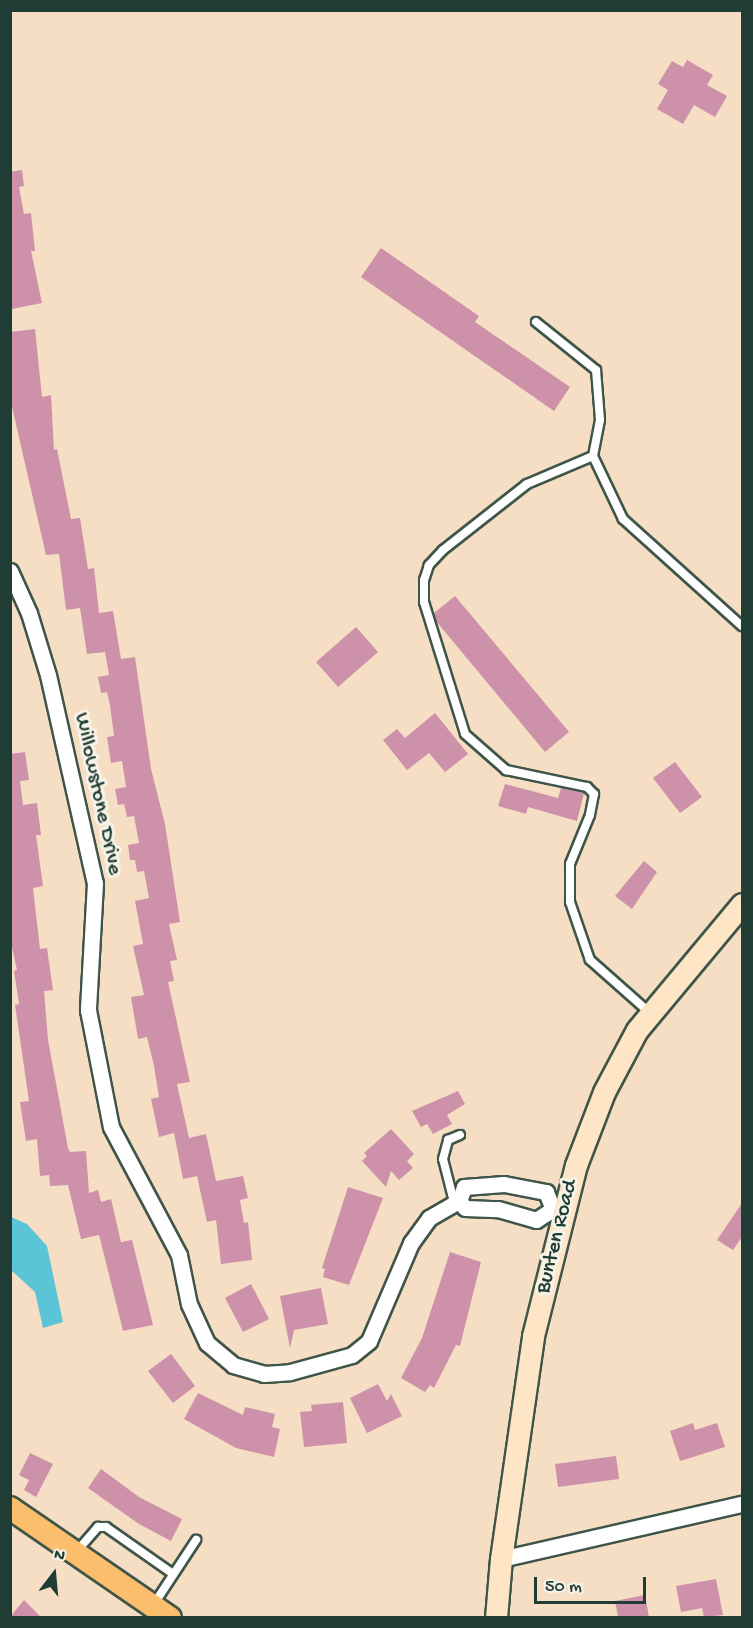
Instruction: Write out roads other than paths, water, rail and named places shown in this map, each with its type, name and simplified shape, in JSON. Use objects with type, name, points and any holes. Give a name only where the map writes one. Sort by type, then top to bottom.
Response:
[{"type":"main road","points":[[10,1508],[77,1551],[162,1611]]},
{"type":"street","name":"Willowstone Drive","points":[[10,571],[29,613],[48,675],[95,883],[88,1010],[111,1127],[179,1255],[189,1304],[207,1343],[233,1365],[264,1374],[290,1372],[352,1355],[369,1341],[411,1243],[429,1218],[457,1202],[464,1187],[504,1184],[546,1192],[557,1211]]},
{"type":"street","name":"Bunten Road","points":[[496,1617],[501,1559],[533,1336],[557,1211],[604,1092],[637,1029],[742,904]]},
{"type":"street","points":[[491,1185],[491,1208]]},
{"type":"street","points":[[457,1202],[465,1208],[491,1208],[536,1220],[557,1211]]},
{"type":"street","points":[[501,1559],[742,1504]]},
{"type":"lane","points":[[536,322],[596,370],[600,420],[593,456],[623,519],[742,626]]},
{"type":"lane","points":[[593,456],[527,484],[443,550],[429,565],[424,580],[424,602],[465,734],[506,770],[587,787],[594,794],[590,815],[570,864],[570,902],[590,960],[650,1013]]},
{"type":"lane","points":[[457,1202],[443,1158],[448,1140],[460,1135]]},
{"type":"lane","points":[[77,1551],[98,1527],[106,1527],[174,1574]]},
{"type":"lane","points":[[162,1611],[174,1574],[196,1540]]},
{"type":"water","points":[[11,1217],[27,1224],[47,1246],[63,1322],[43,1328],[35,1292],[11,1270]]}]
